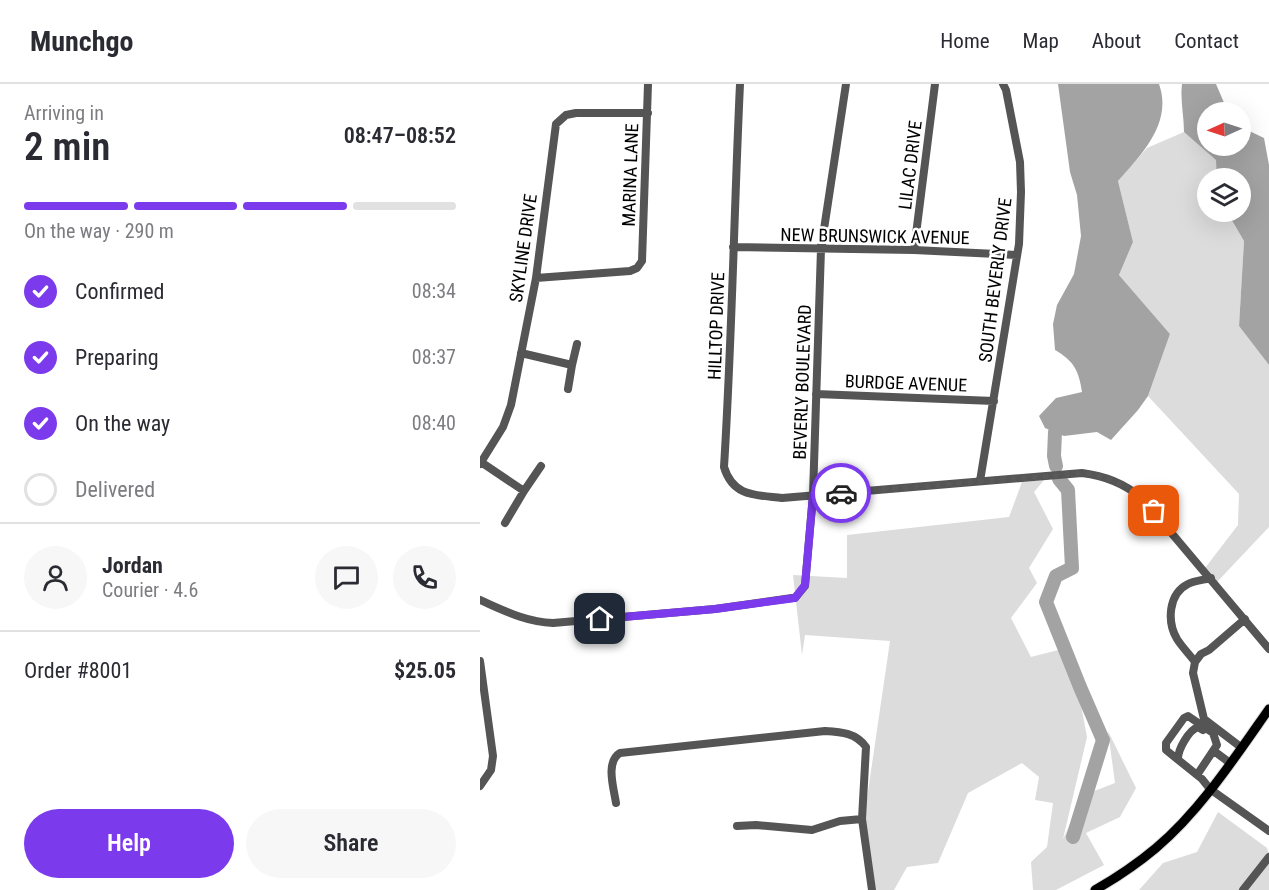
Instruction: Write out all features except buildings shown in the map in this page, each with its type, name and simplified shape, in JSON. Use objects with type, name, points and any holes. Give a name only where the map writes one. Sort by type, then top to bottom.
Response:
[{"type":"main road","points":[[1095,890],[1113,880],[1157,848],[1210,789],[1269,709]]},
{"type":"street","name":"MARINA LANE","points":[[536,278],[630,271],[639,266],[642,261],[648,84]]},
{"type":"street","name":"HILLTOP DRIVE","points":[[740,84],[731,356],[724,467],[733,485],[750,495],[783,498],[813,495]]},
{"type":"street","name":"BEVERLY BOULEVARD","points":[[480,603],[520,618],[545,622],[715,609],[792,598],[805,585],[813,495],[821,249],[846,84]]},
{"type":"street","name":"LILAC DRIVE","points":[[914,250],[935,84]]},
{"type":"street","name":"SOUTH BEVERLY DRIVE","points":[[980,481],[1017,255],[1022,192],[1020,162],[1003,84]]},
{"type":"street","name":"SKYLINE DRIVE","points":[[480,463],[504,427],[511,405],[536,278],[556,124],[566,115],[576,113],[648,113]]},
{"type":"street","name":"NEW BRUNSWICK AVENUE","points":[[733,247],[914,250],[1017,255]]},
{"type":"street","points":[[568,389],[577,344]]},
{"type":"street","points":[[521,353],[572,365]]},
{"type":"street","name":"BURDGE AVENUE","points":[[816,394],[994,401]]},
{"type":"street","points":[[480,463],[524,491]]},
{"type":"street","points":[[505,522],[541,466]]},
{"type":"street","points":[[813,495],[1082,473],[1102,476],[1118,482],[1142,498],[1269,649]]},
{"type":"street","points":[[1195,662],[1176,638],[1171,620],[1172,602],[1178,591],[1188,584],[1211,578]]},
{"type":"street","points":[[1242,748],[1204,719],[1193,673],[1195,662],[1201,654],[1209,650],[1245,619]]},
{"type":"street","points":[[480,661],[493,756],[491,770],[480,786]]},
{"type":"street","points":[[1197,775],[1217,745],[1213,733],[1186,716],[1165,745],[1166,750],[1197,775],[1210,789],[1269,831]]},
{"type":"street","points":[[1178,759],[1179,750],[1194,728],[1200,728],[1215,737]]},
{"type":"street","points":[[616,803],[612,761],[615,755],[620,753],[825,731],[850,734],[866,747],[862,819],[872,890]]},
{"type":"street","points":[[1214,751],[1230,763]]},
{"type":"street","points":[[737,826],[756,825],[812,830],[840,821],[862,819]]},
{"type":"street","points":[[1243,890],[1269,857]]},
{"type":"shaded area","points":[[1058,84],[1159,84],[1162,98],[1162,112],[1152,137],[1118,181],[1133,242],[1119,275],[1170,334],[1148,396],[1111,440],[1097,432],[1064,436],[1045,428],[1039,416],[1056,398],[1082,392],[1074,367],[1067,358],[1055,350],[1053,324],[1057,305],[1074,274],[1081,236],[1077,195],[1070,172]]},
{"type":"shaded area","points":[[1182,84],[1216,84],[1224,102],[1197,102],[1197,143],[1184,132]]},
{"type":"shaded area","points":[[1184,132],[1197,143],[1197,156],[1212,156],[1217,160],[1217,168],[1197,168],[1197,222],[1233,222],[1244,241],[1239,326],[1269,365],[1269,527],[1217,582],[1205,568],[1238,525],[1239,494],[1148,396],[1170,334],[1119,275],[1133,242],[1118,181],[1147,148]]},
{"type":"shaded area","points":[[1251,132],[1264,138],[1269,165],[1269,365],[1239,326],[1244,241],[1233,222],[1251,222],[1251,168],[1216,168],[1216,160],[1211,156],[1251,156]]},
{"type":"shaded area","points":[[1044,480],[1034,492],[1053,529],[1029,568],[1037,583],[1011,618],[1031,657],[1062,649],[1081,705],[1087,737],[1063,839],[1084,795],[1115,783],[1108,731],[1136,788],[1120,817],[1086,833],[1104,865],[1056,890],[1033,890],[1031,862],[1047,847],[1053,803],[1035,800],[1039,777],[1022,763],[968,793],[938,863],[907,867],[894,890],[875,890],[864,819],[890,641],[805,635],[802,655],[793,575],[847,578],[847,535],[1009,517],[1022,482]]},
{"type":"shaded area","points":[[1218,812],[1267,848],[1269,890],[1139,890],[1163,863],[1197,852]]},
{"type":"waterway","points":[[1055,432],[1056,466]]},
{"type":"waterway","points":[[1059,479],[1068,490],[1072,568],[1056,576],[1046,602],[1103,740],[1073,837]]},
{"type":"way so far","points":[[841,493],[1082,473],[1102,476],[1118,482],[1131,489],[1154,511]]},
{"type":"route","points":[[600,619],[715,609],[795,598],[805,585],[813,495],[841,493]]}]
